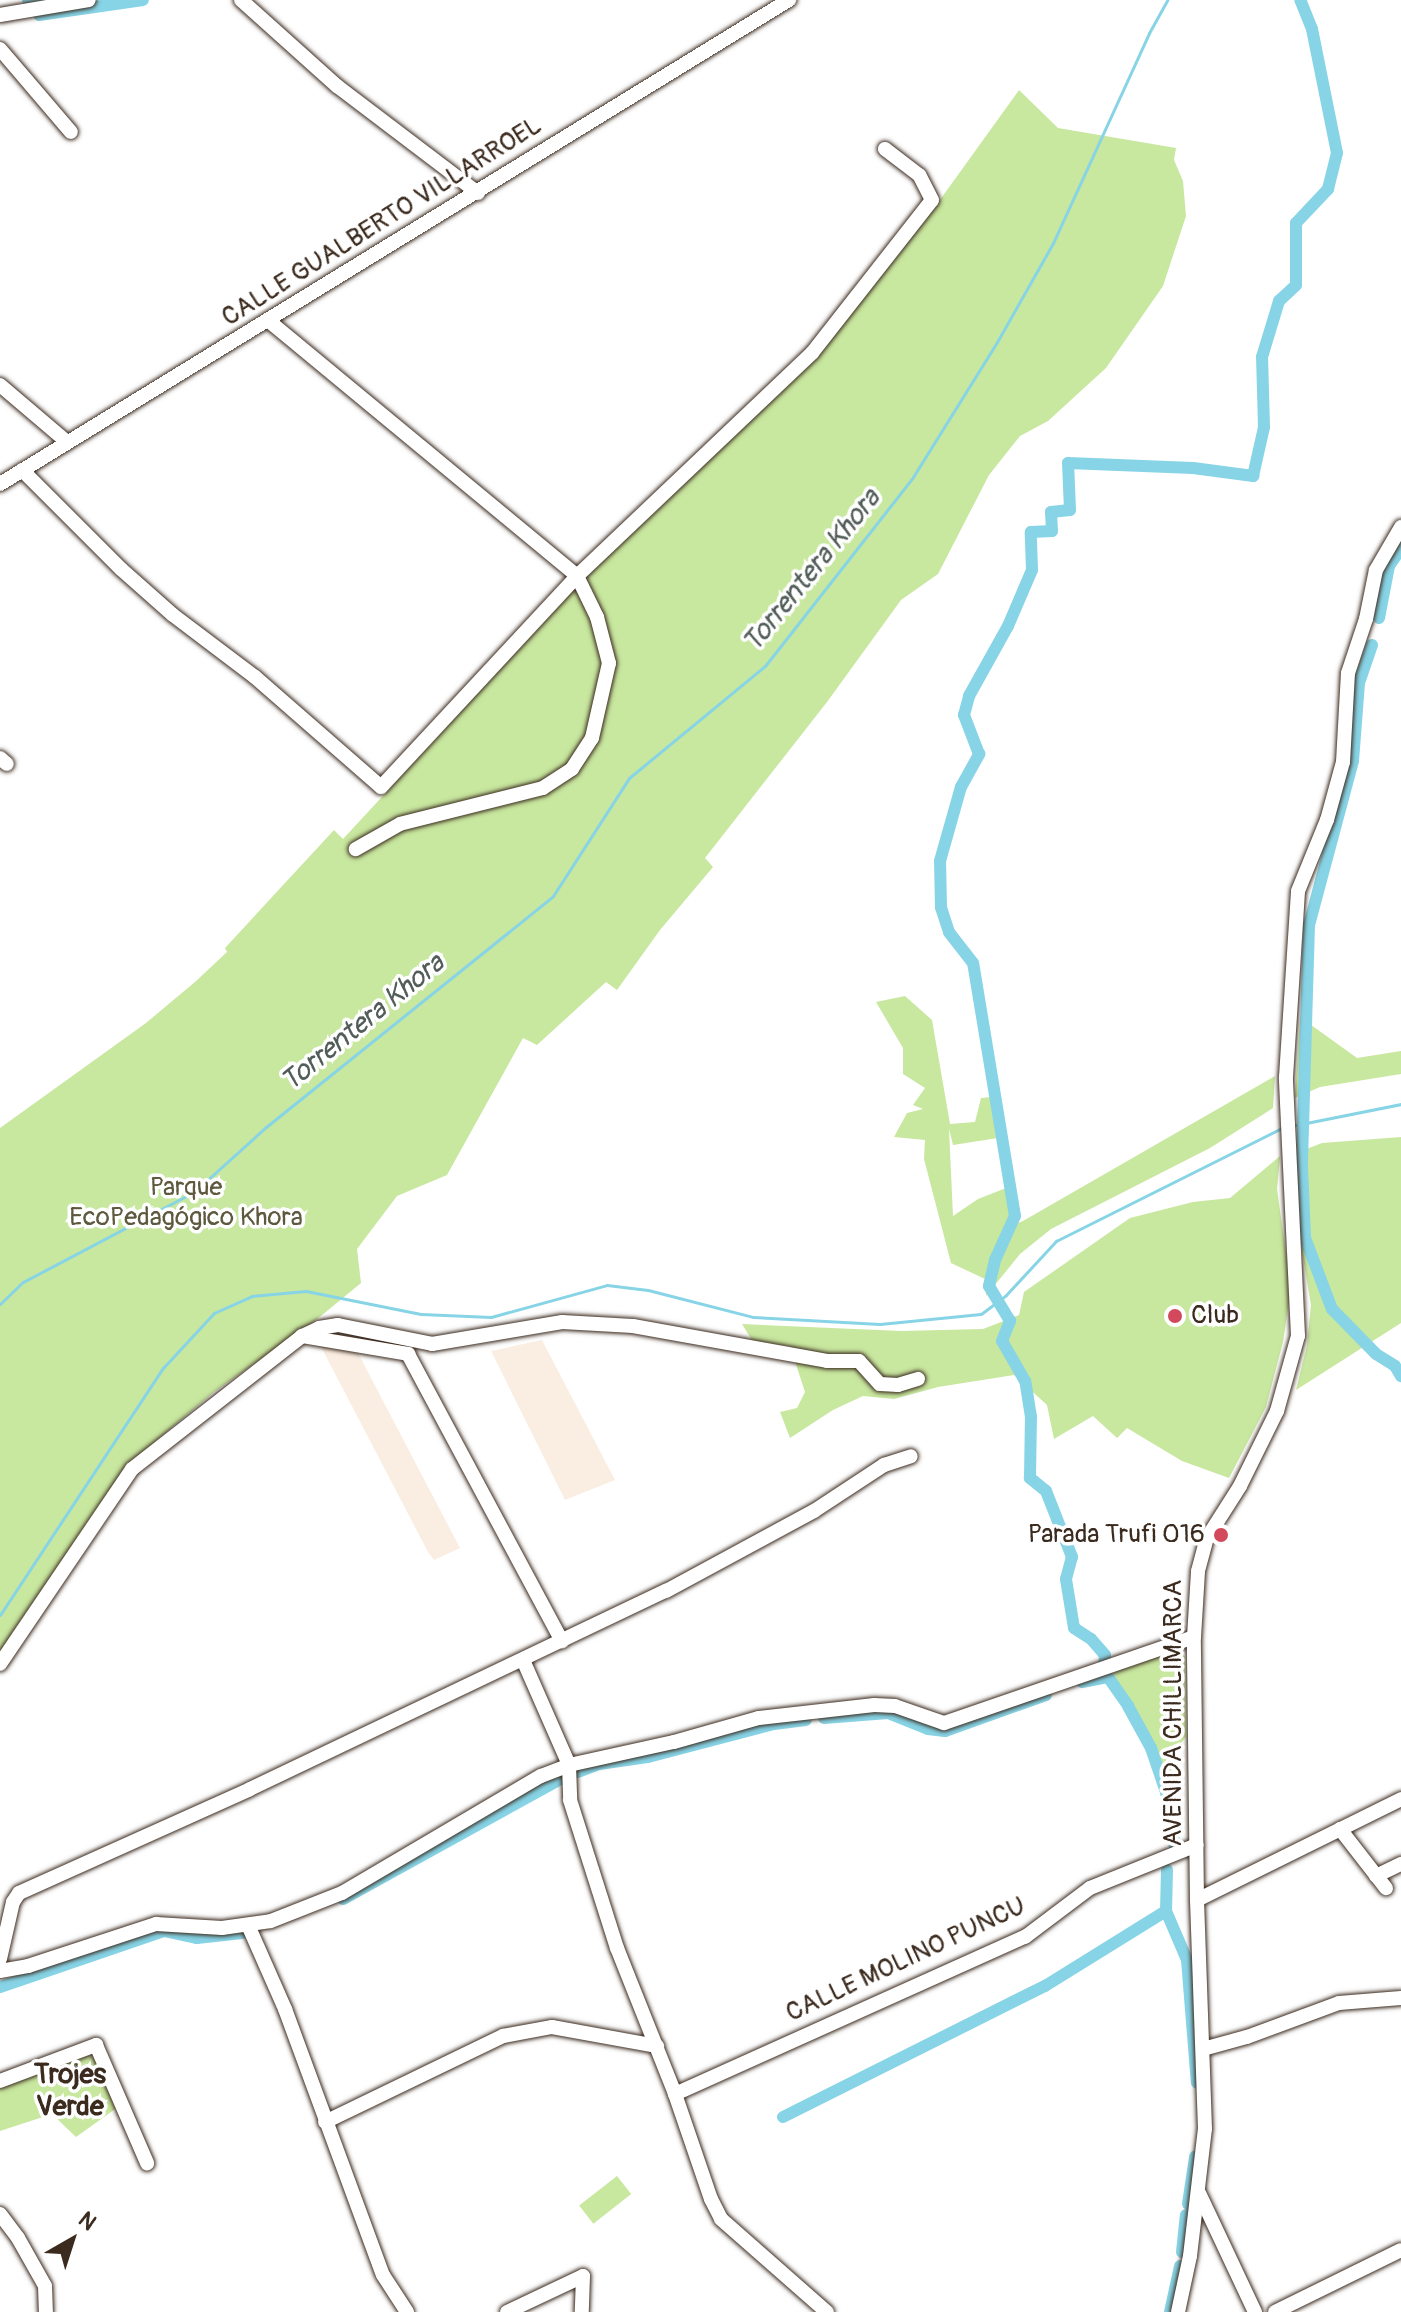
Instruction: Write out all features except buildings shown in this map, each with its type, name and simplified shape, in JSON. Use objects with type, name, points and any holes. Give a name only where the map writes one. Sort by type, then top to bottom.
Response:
[{"type":"street","points":[[0,15],[89,0]]},
{"type":"street","points":[[241,0],[337,86],[478,193]]},
{"type":"street","name":"CALLE GUALBERTO VILLARROEL","points":[[0,484],[789,0]]},
{"type":"street","points":[[0,49],[71,132]]},
{"type":"street","points":[[22,470],[142,587],[255,677],[381,787],[577,576],[812,353],[932,200],[919,175],[885,149]]},
{"type":"street","points":[[269,321],[577,576],[597,617],[609,663],[592,738],[572,769],[543,788],[400,824],[356,849]]},
{"type":"street","points":[[0,385],[67,442]]},
{"type":"street","name":"AVENIDA CHILLIMARCA","points":[[1178,2312],[1199,2192],[1205,2129],[1197,1900],[1194,1637],[1198,1571],[1207,1538],[1240,1486],[1277,1411],[1298,1336],[1286,1116],[1298,891],[1327,820],[1343,762],[1348,673],[1366,619],[1376,570],[1401,527]]},
{"type":"street","points":[[0,1664],[132,1469],[302,1336],[319,1328],[338,1325],[432,1344],[562,1322],[633,1326],[814,1359],[859,1361],[880,1384],[898,1385],[918,1379]]},
{"type":"street","points":[[302,1336],[408,1354],[562,1641]]},
{"type":"street","points":[[0,1959],[13,1902],[19,1893],[666,1591],[814,1511],[884,1465],[911,1456]]},
{"type":"street","points":[[0,1971],[28,1966],[156,1924],[222,1928],[271,1921],[342,1893],[541,1776],[569,1765],[674,1742],[759,1718],[874,1705],[895,1706],[944,1723],[1194,1637]]},
{"type":"street","points":[[523,1660],[569,1765],[570,1800],[617,1948],[721,2219],[827,2312]]},
{"type":"street","points":[[1197,1900],[1401,1799]]},
{"type":"street","points":[[1340,1829],[1386,1888]]},
{"type":"street","name":"CALLE MOLINO PUNCU","points":[[675,2094],[1025,1937],[1090,1888],[1197,1845]]},
{"type":"street","points":[[1376,1876],[1401,1864]]},
{"type":"street","points":[[248,1925],[285,2009],[383,2275],[407,2312]]},
{"type":"street","points":[[1203,2049],[1247,2037],[1339,2003],[1401,1998]]},
{"type":"street","points":[[325,2122],[503,2036],[552,2027],[657,2046]]},
{"type":"street","points":[[0,2081],[96,2045],[147,2163]]},
{"type":"street","points":[[1199,2192],[1255,2312]]},
{"type":"street","points":[[0,2214],[18,2238],[45,2286],[46,2312]]},
{"type":"street","points":[[1275,2312],[1401,2250]]},
{"type":"street","points":[[507,2312],[583,2276],[582,2312]]},
{"type":"shaded area","points":[[542,1340],[615,1480],[565,1500],[491,1351]]},
{"type":"shaded area","points":[[319,1343],[357,1351],[460,1548],[434,1560],[428,1552]]},
{"type":"green space","name":"Parque EcoPedagógico Khora","points":[[1019,90],[1058,128],[1176,148],[1174,160],[1183,181],[1186,216],[1163,286],[1106,368],[1048,421],[1020,436],[989,475],[938,574],[901,600],[827,702],[705,858],[713,867],[660,930],[617,990],[606,982],[537,1045],[523,1038],[447,1175],[397,1196],[357,1249],[361,1283],[316,1320],[214,1392],[133,1460],[88,1521],[0,1655],[0,1128],[146,1023],[195,982],[227,952],[225,948],[334,830],[343,839],[577,586],[815,354],[937,204]]},
{"type":"green space","points":[[905,996],[932,1020],[950,1124],[975,1122],[981,1098],[991,1097],[998,1138],[953,1145],[949,1129],[953,1216],[978,1199],[1006,1188],[1010,1218],[1007,1227],[1023,1221],[1275,1076],[1273,1108],[1210,1148],[1051,1229],[1020,1254],[986,1296],[985,1279],[951,1263],[924,1159],[925,1140],[894,1137],[907,1113],[923,1109],[913,1105],[925,1088],[903,1074],[903,1048],[876,1002]]},
{"type":"green space","points":[[1300,1017],[1357,1058],[1401,1051],[1401,1074],[1320,1087],[1295,1098]]},
{"type":"green space","points":[[1401,1137],[1401,1323],[1296,1390],[1307,1345],[1311,1305],[1300,1239],[1296,1153],[1322,1143]]},
{"type":"green space","name":"Club","points":[[1280,1156],[1277,1189],[1291,1289],[1283,1342],[1266,1407],[1229,1478],[1182,1461],[1127,1428],[1117,1438],[1093,1416],[1054,1439],[1047,1405],[1014,1375],[938,1387],[894,1399],[863,1396],[833,1410],[790,1438],[780,1412],[797,1408],[805,1392],[790,1346],[753,1342],[742,1324],[901,1331],[983,1329],[1019,1315],[1024,1292],[1130,1218],[1193,1202],[1230,1198]]},
{"type":"green space","points":[[1173,1650],[1181,1650],[1185,1657],[1186,1737],[1175,1750],[1170,1780],[1133,1704],[1118,1687],[1113,1673]]},
{"type":"green space","points":[[87,2055],[99,2061],[118,2107],[76,2137],[52,2114],[0,2131],[0,2088]]},
{"type":"green space","points":[[617,2176],[631,2194],[593,2224],[579,2206]]},
{"type":"waterway","points":[[28,0],[54,0]]},
{"type":"waterway","points":[[39,15],[143,0]]},
{"type":"waterway","name":"Torrentera Khora","points":[[0,1304],[23,1282],[194,1192],[266,1127],[553,896],[629,778],[765,666],[913,477],[997,342],[1053,243],[1167,0]]},
{"type":"waterway","points":[[1104,1665],[1105,1655],[1091,1639],[1074,1628],[1066,1579],[1072,1557],[1046,1491],[1030,1478],[1031,1417],[1025,1381],[1002,1341],[1010,1321],[989,1286],[995,1260],[1015,1216],[973,963],[949,932],[941,907],[940,861],[961,787],[979,754],[964,715],[969,696],[1008,626],[1032,570],[1031,532],[1052,531],[1051,512],[1070,510],[1068,463],[1193,468],[1253,476],[1264,427],[1262,357],[1279,301],[1296,285],[1296,223],[1328,189],[1337,153],[1312,29],[1300,0]]},
{"type":"waterway","points":[[1379,618],[1389,566],[1401,548]]},
{"type":"waterway","points":[[1372,645],[1359,683],[1353,761],[1309,925],[1302,1168],[1305,1238],[1332,1309],[1376,1354],[1395,1366],[1401,1376]]},
{"type":"waterway","points":[[1291,1126],[1401,1104]]},
{"type":"waterway","points":[[0,1615],[163,1368],[214,1313],[252,1296],[306,1291],[421,1314],[491,1317],[607,1285],[648,1290],[753,1317],[880,1324],[981,1314],[1006,1295],[1056,1241],[1284,1127]]},
{"type":"waterway","points":[[1082,1682],[1108,1677],[1128,1706],[1151,1748],[1166,1792],[1175,1847]]},
{"type":"waterway","points":[[824,1718],[888,1713],[928,1729],[945,1731],[1046,1695]]},
{"type":"waterway","points":[[578,1772],[599,1764],[648,1757],[774,1724],[806,1720]]},
{"type":"waterway","points":[[343,1899],[560,1779]]},
{"type":"waterway","points":[[1167,1870],[1166,1911],[1187,1960],[1197,2083]]},
{"type":"waterway","points":[[783,2117],[1045,1986],[1166,1911]]},
{"type":"waterway","points":[[0,1987],[164,1931],[197,1938],[242,1933]]},
{"type":"waterway","points":[[1188,2204],[1195,2157]]},
{"type":"waterway","points":[[1182,2252],[1186,2215]]},
{"type":"waterway","points":[[1170,2312],[1180,2266]]},
{"type":"place","name":"Club","points":[[1175,1316]]},
{"type":"place","name":"Parada Trufi 016","points":[[1221,1535]]},
{"type":"district","name":"Trojes Verde","points":[[70,2091]]}]
